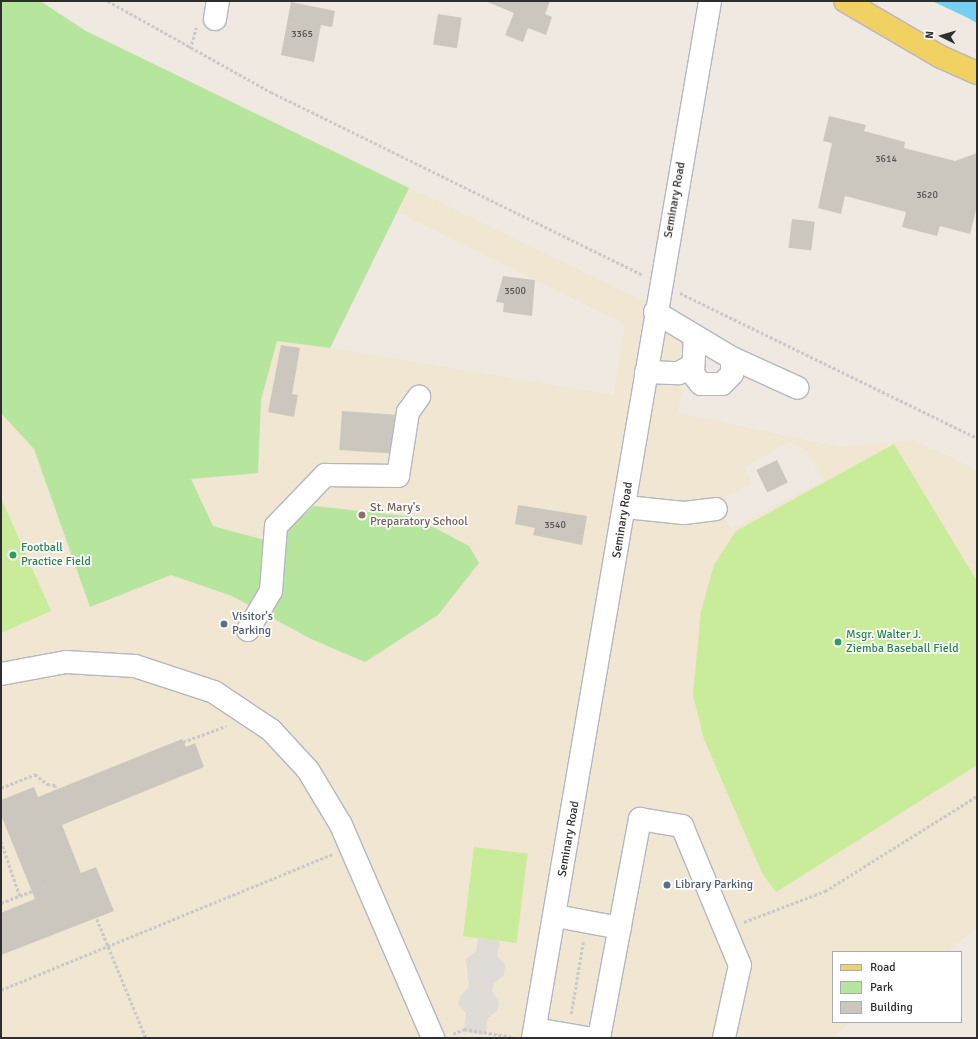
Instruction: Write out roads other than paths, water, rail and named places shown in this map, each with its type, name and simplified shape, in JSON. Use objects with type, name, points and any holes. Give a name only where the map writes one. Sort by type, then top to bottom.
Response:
[{"type":"main road","points":[[845,1],[940,57],[977,73]]},
{"type":"street","name":"Seminary Road","points":[[528,1035],[556,916],[626,507],[655,312],[710,1]]},
{"type":"street","points":[[655,312],[732,358],[798,388]]},
{"type":"street","points":[[695,336],[692,365],[701,384],[716,387],[732,374],[732,358]]},
{"type":"street","points":[[646,372],[679,372],[692,365]]},
{"type":"street","points":[[248,630],[271,591],[276,526],[325,475],[365,473],[398,476],[408,412],[419,397]]},
{"type":"street","points":[[626,507],[684,513],[716,509]]},
{"type":"street","points":[[1,674],[66,662],[129,665],[196,683],[246,711],[298,756],[330,805],[351,845],[442,1037]]},
{"type":"street","points":[[599,1038],[640,819],[682,826],[740,965],[724,1038]]},
{"type":"street","points":[[556,916],[620,928]]},
{"type":"street","points":[[528,1035],[577,1036]]},
{"type":"water","points":[[932,1],[977,1],[977,23],[966,17]]},
{"type":"place","name":"St. Mary's Preparatory School","points":[[362,515]]},
{"type":"place","name":"Football Practice Field","points":[[13,555]]},
{"type":"place","name":"Visitor's Parking","points":[[224,624]]},
{"type":"place","name":"Msgr. Walter J. Ziemba Baseball Field","points":[[838,642]]},
{"type":"place","name":"Library Parking","points":[[667,885]]}]
